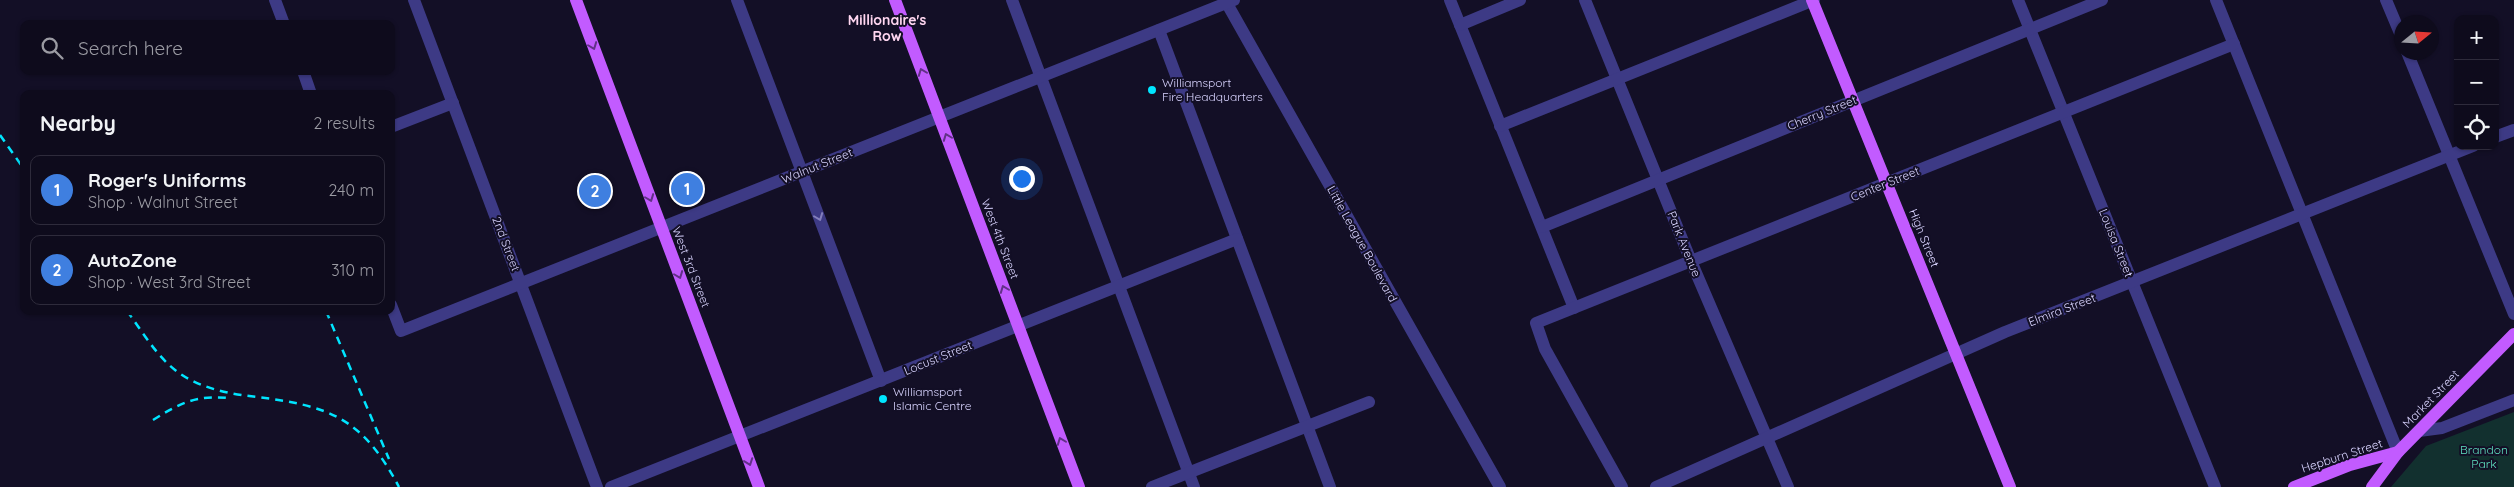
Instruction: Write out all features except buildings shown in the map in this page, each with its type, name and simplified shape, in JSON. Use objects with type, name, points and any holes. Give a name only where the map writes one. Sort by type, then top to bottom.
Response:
[{"type":"main road","name":"West 3rd Street","points":[[576,0],[759,487]]},
{"type":"main road","name":"West 4th Street","points":[[895,0],[1079,487]]},
{"type":"main road","name":"High Street","points":[[1813,0],[2010,487]]},
{"type":"main road","name":"Market Street","points":[[2372,487],[2398,452],[2514,334]]},
{"type":"main road","name":"Hepburn Street","points":[[2294,487],[2350,465],[2398,452]]},
{"type":"street","points":[[275,0],[282,20]]},
{"type":"street","name":"2nd Street","points":[[414,0],[597,487]]},
{"type":"street","points":[[737,0],[881,381]]},
{"type":"street","points":[[1012,0],[1194,487]]},
{"type":"street","points":[[1450,0],[1574,308]]},
{"type":"street","points":[[1460,25],[1520,0]]},
{"type":"street","name":"Park Avenue","points":[[1585,0],[1691,261],[1788,487]]},
{"type":"street","points":[[1500,126],[1813,0]]},
{"type":"street","name":"Louisa Street","points":[[2018,0],[2062,113],[2215,487]]},
{"type":"street","name":"Cherry Street","points":[[1542,227],[2102,0]]},
{"type":"street","points":[[2216,0],[2398,452]]},
{"type":"street","points":[[2386,0],[2394,19]]},
{"type":"street","name":"Walnut Street","points":[[395,315],[401,332],[1041,78],[1228,1]]},
{"type":"street","name":"Little League Boulevard","points":[[1228,1],[1500,487]]},
{"type":"street","points":[[1158,30],[1330,487]]},
{"type":"street","name":"Center Street","points":[[1622,487],[1545,349],[1536,323],[2234,44]]},
{"type":"street","points":[[2411,60],[2514,314]]},
{"type":"street","points":[[304,75],[310,90]]},
{"type":"street","points":[[395,125],[453,103]]},
{"type":"street","points":[[2499,136],[2514,130]]},
{"type":"street","name":"Elmira Street","points":[[1656,487],[1956,352],[2464,150]]},
{"type":"street","name":"Locust Street","points":[[611,487],[1237,239]]},
{"type":"street","points":[[2419,431],[2442,428],[2514,400]]},
{"type":"street","points":[[1152,487],[1369,402]]},
{"type":"green space","name":"Brandon Park","points":[[2514,412],[2514,487],[2391,487],[2426,446]]},
{"type":"railway","points":[[0,135],[20,163]]},
{"type":"railway","points":[[130,315],[168,364],[184,376],[204,386],[246,396],[305,405],[342,420],[358,431],[372,446],[386,464],[399,487]]},
{"type":"railway","points":[[328,315],[389,459]]},
{"type":"railway","points":[[153,420],[180,405],[198,399],[229,398]]},
{"type":"place","name":"Williamsport Fire Headquarters","points":[[1152,90]]},
{"type":"place","name":"Roger's Uniforms","points":[[687,189]]},
{"type":"place","name":"AutoZone","points":[[595,191]]},
{"type":"place","name":"Williamsport Islamic Centre","points":[[883,399]]},
{"type":"district","name":"Millionaire's Row","points":[[887,28]]}]
